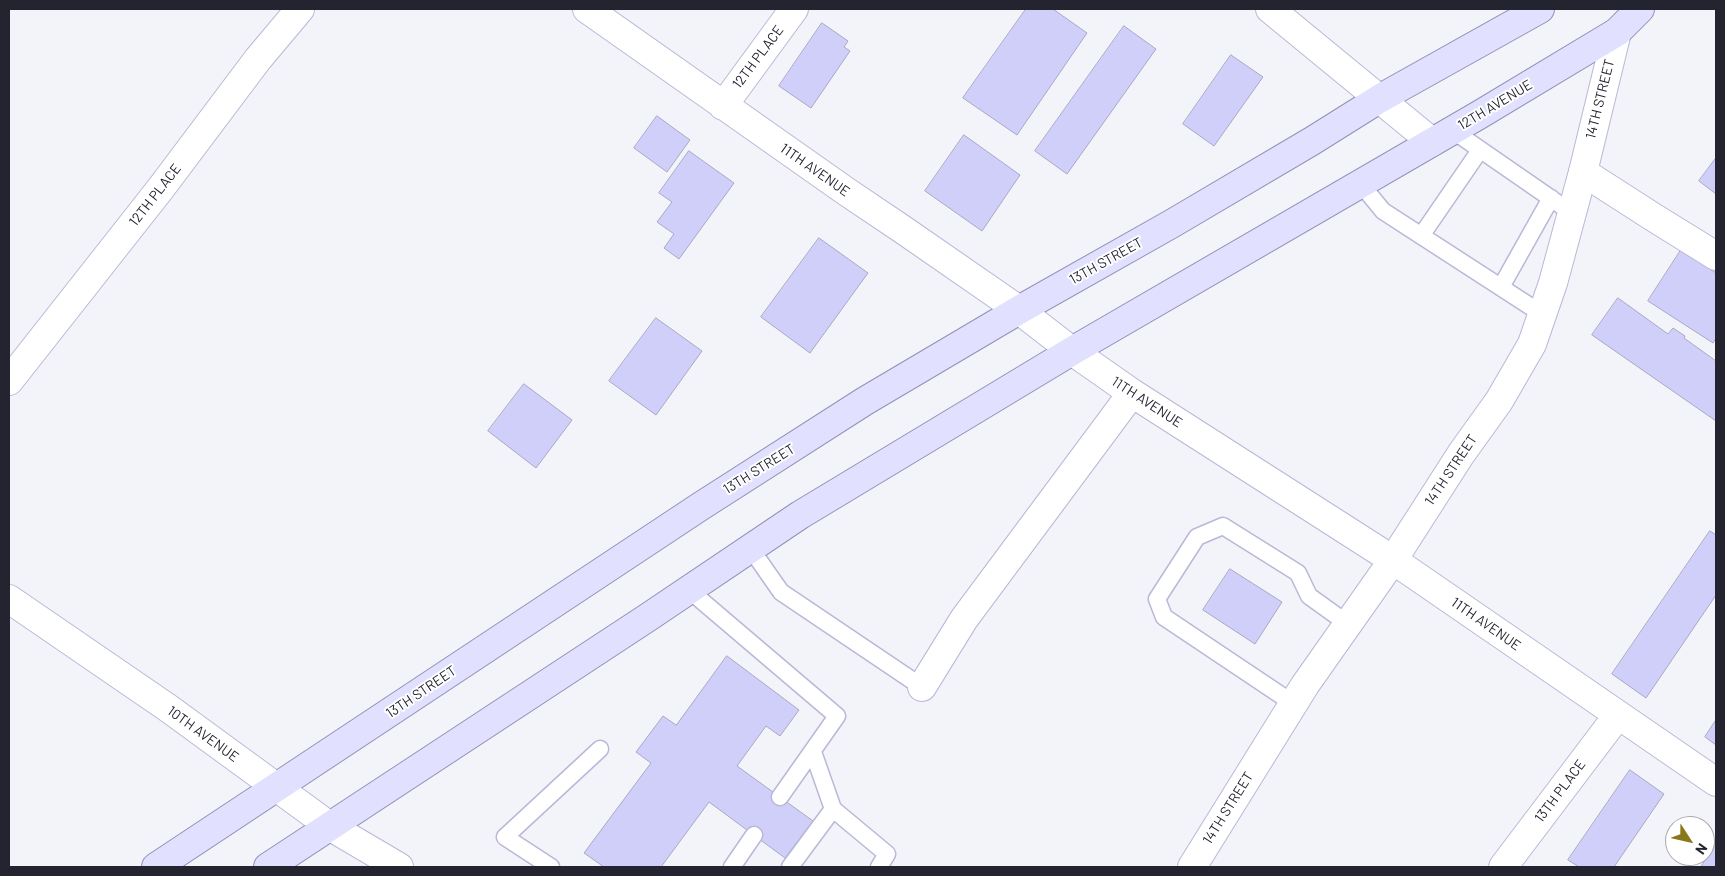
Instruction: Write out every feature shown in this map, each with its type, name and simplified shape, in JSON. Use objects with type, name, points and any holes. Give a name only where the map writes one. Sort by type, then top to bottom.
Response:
[{"type":"main road","points":[[1379,98],[1540,9]]},
{"type":"main road","points":[[1621,20],[1640,9]]},
{"type":"main road","name":"12TH AVENUE","points":[[1442,136],[1621,20]]},
{"type":"main road","name":"13TH STREET","points":[[156,867],[701,506],[866,401],[1019,310],[1296,151],[1379,98]]},
{"type":"main road","points":[[268,867],[800,515],[1072,351],[1442,136]]},
{"type":"street","name":"12TH PLACE","points":[[9,382],[161,188],[258,59],[300,9]]},
{"type":"street","name":"11TH AVENUE","points":[[587,9],[722,106],[1019,310],[1072,351],[1132,393],[1393,560],[1716,782]]},
{"type":"street","name":"12TH PLACE","points":[[722,106],[794,9]]},
{"type":"street","points":[[1270,9],[1379,98],[1442,136]]},
{"type":"street","name":"14TH STREET","points":[[1192,867],[1294,704],[1393,560],[1460,454],[1499,401],[1532,344],[1553,284],[1561,206],[1583,172],[1621,20]]},
{"type":"street","points":[[1583,172],[1716,256]]},
{"type":"street","points":[[922,688],[964,619],[1132,393]]},
{"type":"street","name":"10TH AVENUE","points":[[9,599],[168,708],[331,827],[399,867]]},
{"type":"street","name":"13TH PLACE","points":[[1503,867],[1618,715]]},
{"type":"lane","points":[[1442,136],[1480,150],[1561,206],[1501,287]]},
{"type":"lane","points":[[1421,236],[1480,150]]},
{"type":"lane","points":[[1360,183],[1383,211],[1542,314]]},
{"type":"lane","points":[[1294,704],[1164,617],[1157,599],[1197,538],[1223,526],[1298,573],[1309,596],[1348,624]]},
{"type":"lane","points":[[750,549],[781,592],[922,688]]},
{"type":"lane","points":[[689,590],[836,716],[813,752],[780,797]]},
{"type":"lane","points":[[551,867],[505,838],[600,749]]},
{"type":"lane","points":[[813,752],[833,809],[883,860]]},
{"type":"lane","points":[[790,867],[833,809]]},
{"type":"lane","points":[[732,867],[754,835]]},
{"type":"building","points":[[1026,9],[1053,9],[1087,33],[1017,135],[963,98]]},
{"type":"building","points":[[822,23],[848,41],[844,47],[850,51],[811,108],[779,86]]},
{"type":"building","points":[[1124,26],[1156,49],[1067,174],[1035,151]]},
{"type":"building","points":[[1231,55],[1263,77],[1214,146],[1183,124]]},
{"type":"building","points":[[657,116],[690,140],[667,172],[634,148]]},
{"type":"building","points":[[964,135],[1020,175],[982,231],[925,191]]},
{"type":"building","points":[[689,151],[734,183],[679,259],[664,248],[674,234],[657,222],[672,202],[659,193]]},
{"type":"building","points":[[1716,158],[1716,194],[1699,181]]},
{"type":"building","points":[[819,238],[868,273],[810,353],[761,317]]},
{"type":"building","points":[[1681,250],[1716,273],[1716,338],[1713,343],[1648,301]]},
{"type":"building","points":[[1618,298],[1668,334],[1673,328],[1716,361],[1716,421],[1592,335]]},
{"type":"building","points":[[656,318],[702,351],[656,415],[609,381]]},
{"type":"building","points":[[524,384],[572,420],[536,468],[488,431]]},
{"type":"building","points":[[1710,531],[1716,535],[1716,595],[1646,698],[1612,674]]},
{"type":"building","points":[[1230,569],[1282,602],[1255,644],[1203,610]]},
{"type":"building","points":[[727,656],[799,710],[780,736],[766,726],[737,766],[813,821],[785,858],[709,802],[661,867],[604,867],[584,853],[651,763],[636,752],[663,716],[676,725]]},
{"type":"building","points":[[1716,720],[1716,745],[1705,737]]},
{"type":"building","points":[[1630,770],[1664,794],[1614,867],[1579,867],[1568,860]]},
{"type":"building","points":[[1716,844],[1716,867],[1701,867],[1715,866]]}]
